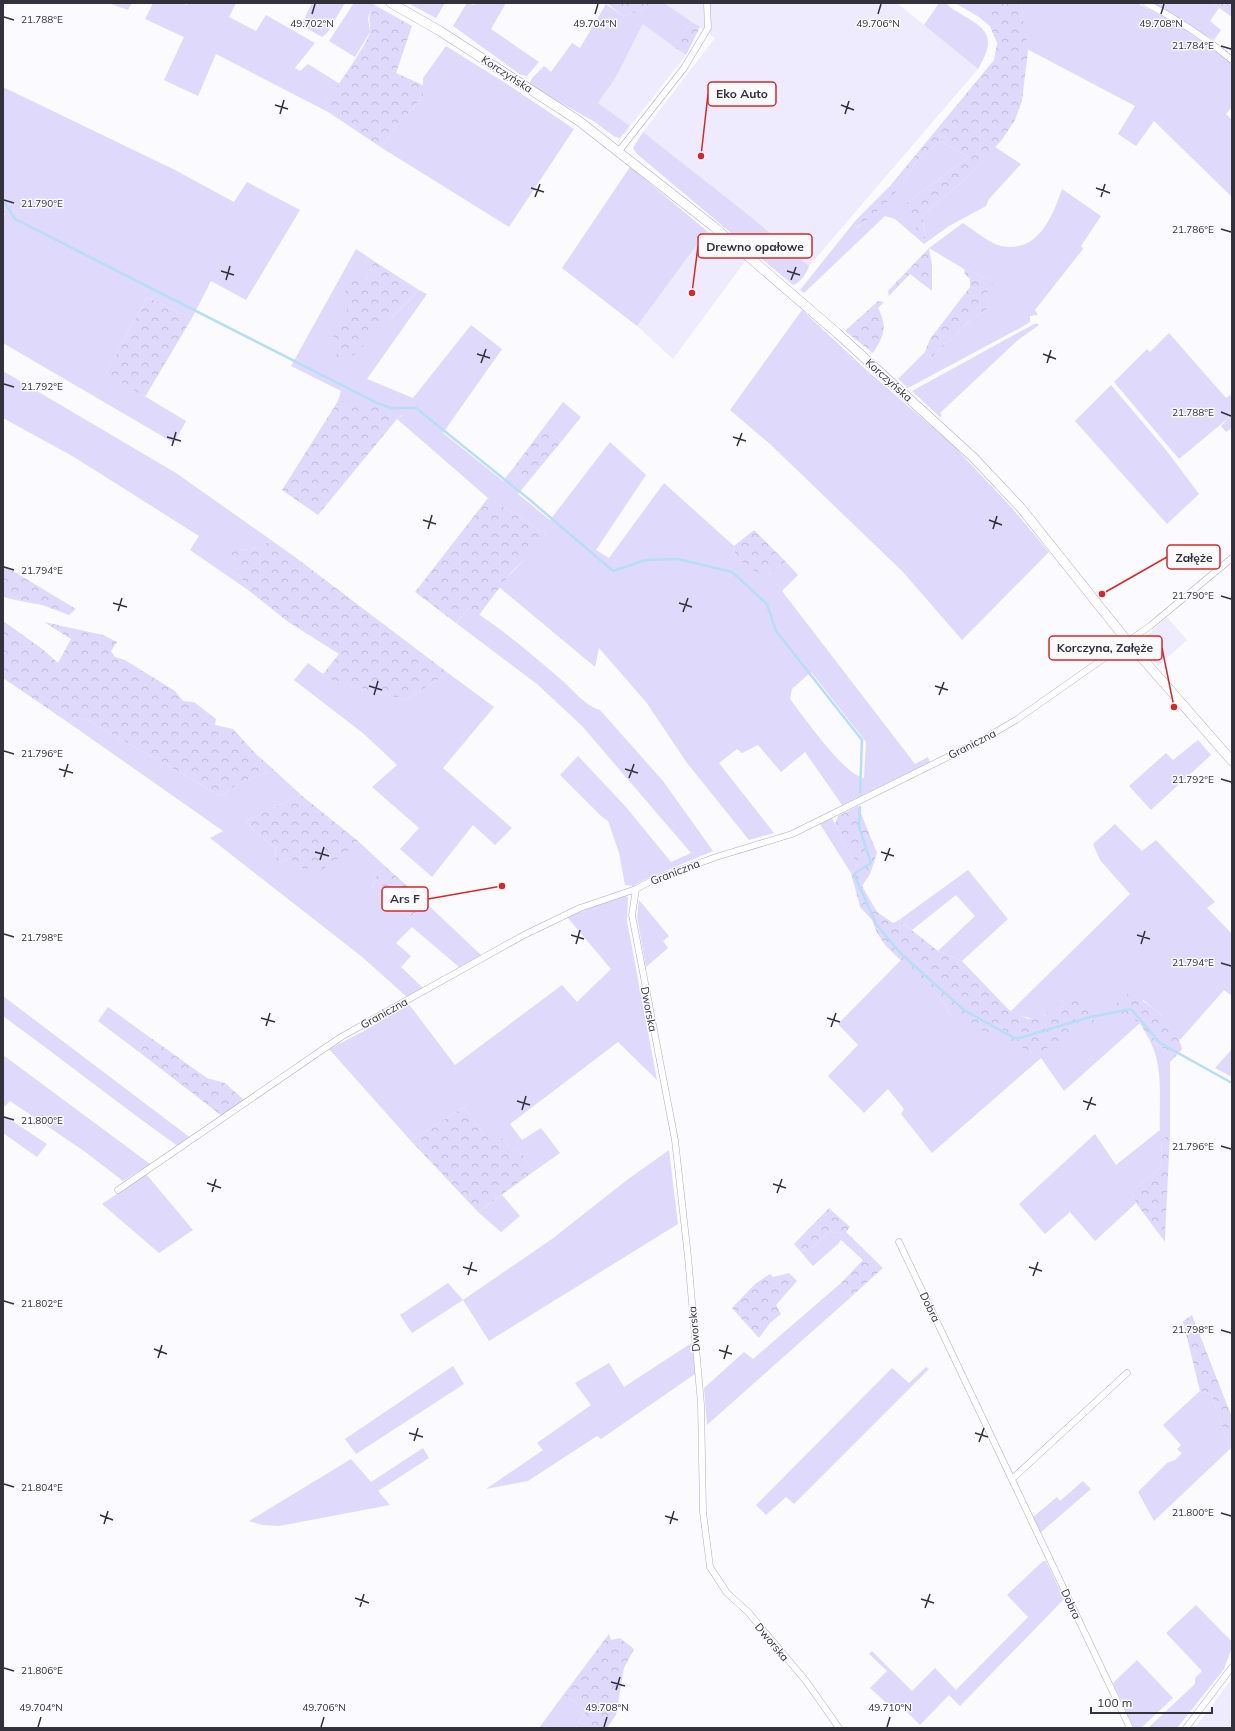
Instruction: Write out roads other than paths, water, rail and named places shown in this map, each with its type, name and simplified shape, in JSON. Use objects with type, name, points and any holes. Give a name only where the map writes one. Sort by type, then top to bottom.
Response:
[{"type":"main road","name":"Korczyńska","points":[[391,3],[440,31],[579,121],[713,226],[792,292],[973,457],[1021,508],[1128,642],[1232,761]]},
{"type":"street","points":[[618,151],[684,68],[708,28],[707,3]]},
{"type":"street","points":[[1146,3],[1168,14],[1208,40],[1232,60]]},
{"type":"street","name":"Graniczna","points":[[118,1190],[341,1037],[524,935],[580,908],[636,889],[653,880],[716,857],[792,834],[980,741],[1016,720],[1128,642],[1232,558]]},
{"type":"street","name":"Dworska","points":[[636,889],[632,915],[675,1140],[688,1257],[701,1404],[703,1512],[710,1567],[727,1593],[748,1612],[806,1681],[839,1728]]},
{"type":"street","name":"Dobra","points":[[899,1242],[1130,1728]]},
{"type":"street","points":[[1012,1479],[1127,1374]]},
{"type":"street","points":[[1186,1728],[1232,1667]]},
{"type":"waterway","points":[[3,200],[15,219],[377,403],[391,408],[416,408],[530,500],[613,571],[646,560],[678,559],[732,572],[767,604],[776,631],[862,740],[860,793]]},
{"type":"waterway","points":[[860,807],[859,827],[871,863],[854,874],[876,924],[901,954],[964,1010],[1016,1039],[1090,1017],[1131,1009],[1160,1043],[1232,1083]]},
{"type":"place","name":"Eko Auto","points":[[701,156]]},
{"type":"place","name":"Drewno opałowe","points":[[692,293]]},
{"type":"place","name":"Załęże","points":[[1102,594]]},
{"type":"place","name":"Korczyna, Załęże","points":[[1174,707]]},
{"type":"place","name":"Ars F","points":[[502,886]]}]
